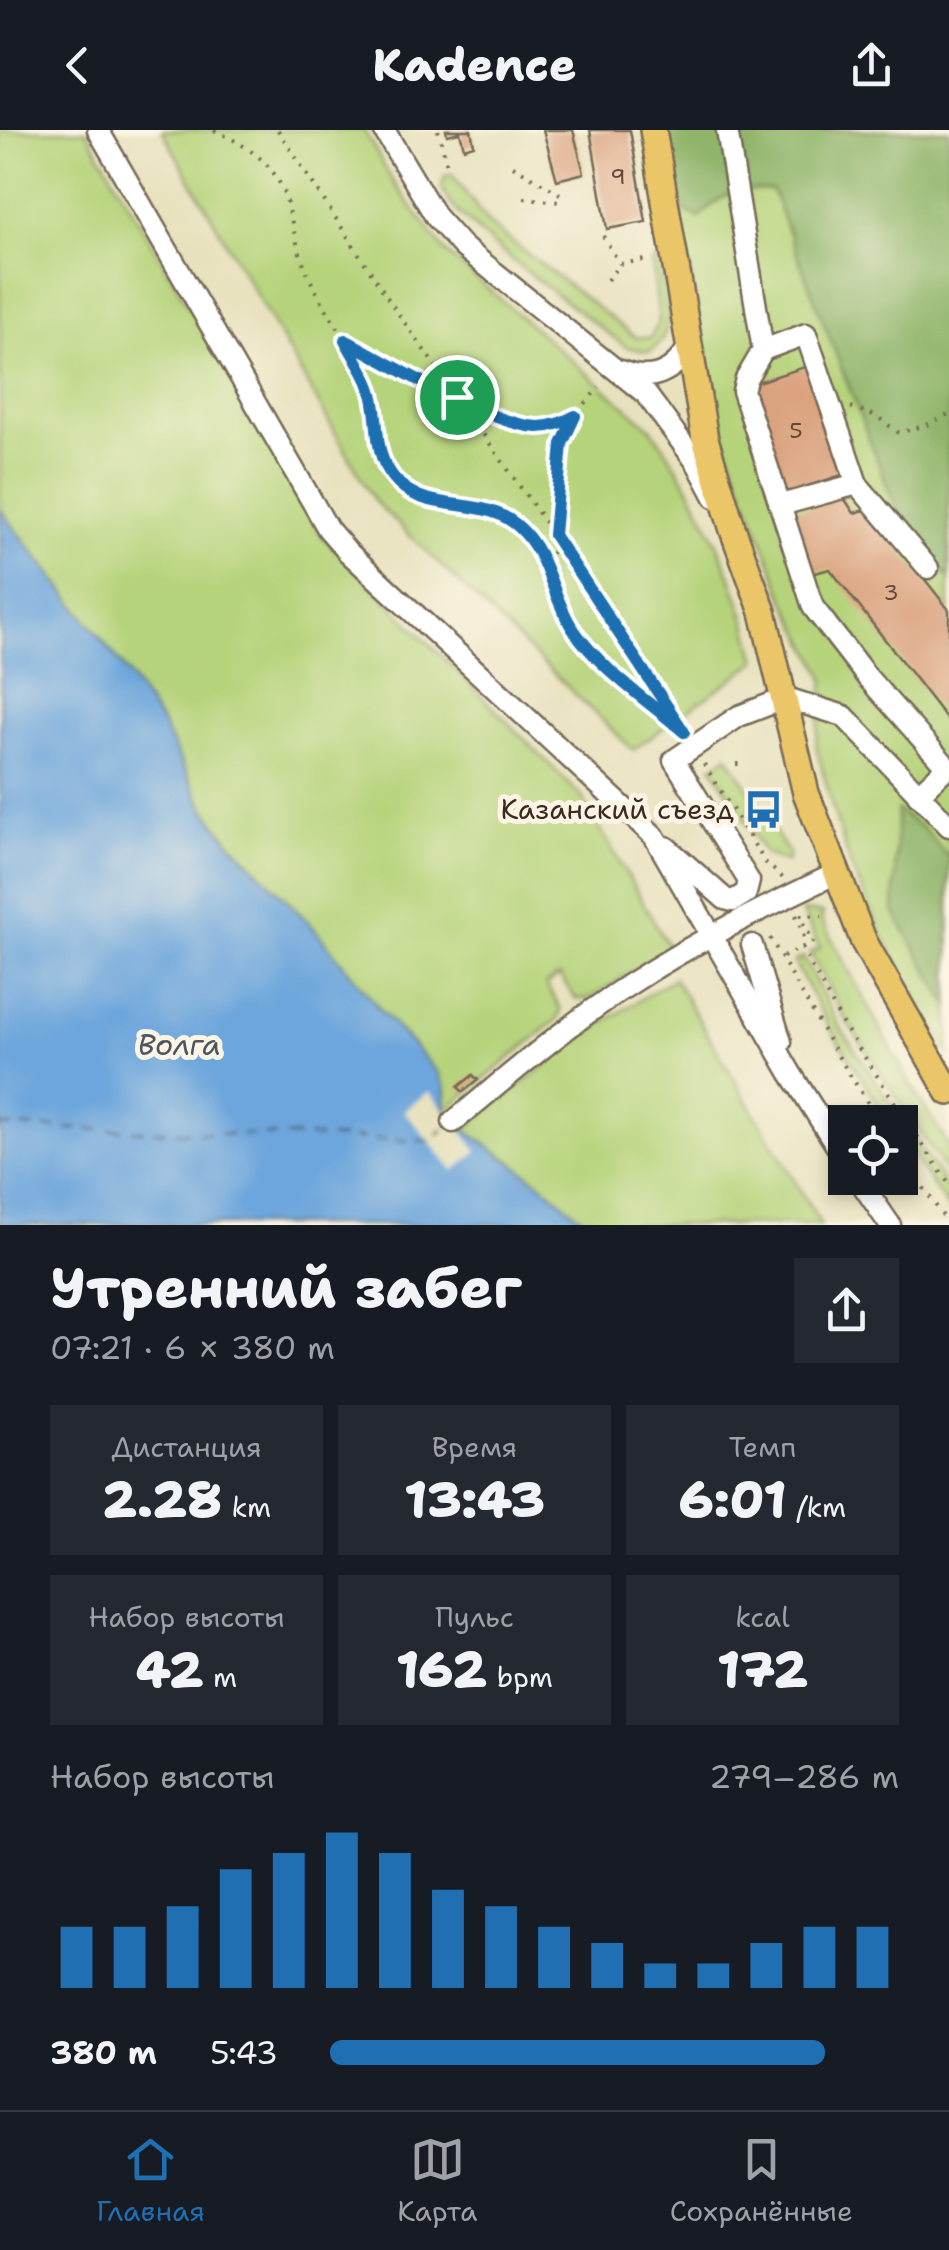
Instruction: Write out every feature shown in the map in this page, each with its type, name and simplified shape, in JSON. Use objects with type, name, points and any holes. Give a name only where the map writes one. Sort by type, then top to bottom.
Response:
[{"type":"main road","points":[[653,130],[705,438],[763,612],[806,792],[835,874],[873,958],[949,1092]]},
{"type":"street","points":[[98,130],[328,528],[348,552],[725,899],[733,901],[746,892],[749,881],[674,760],[689,740],[786,698],[844,716],[949,826]]},
{"type":"street","points":[[384,130],[436,217],[464,247],[646,394],[697,463],[733,530]]},
{"type":"street","points":[[728,130],[763,350],[744,391],[813,607],[866,677],[948,767],[918,795]]},
{"type":"street","points":[[763,350],[806,334],[857,484],[928,568]]},
{"type":"street","points":[[614,368],[653,376],[680,362],[689,346]]},
{"type":"street","points":[[780,505],[857,484]]},
{"type":"street","points":[[654,836],[828,1131]]},
{"type":"street","points":[[453,1122],[577,1021],[630,984],[710,936],[835,874]]},
{"type":"street","points":[[752,946],[790,1072]]},
{"type":"street","points":[[870,1195],[890,1225]]},
{"type":"path","points":[[214,130],[252,151],[280,181],[311,280],[371,388],[386,468],[418,499],[466,506],[519,526],[536,547],[564,612],[584,642],[689,740]]},
{"type":"path","points":[[278,130],[392,306],[554,535],[765,862],[782,876]]},
{"type":"path","points":[[438,130],[446,165]]},
{"type":"path","points":[[513,166],[560,194]]},
{"type":"path","points":[[524,198],[559,202]]},
{"type":"path","points":[[603,236],[620,264]]},
{"type":"path","points":[[607,280],[620,264],[660,257]]},
{"type":"path","points":[[345,340],[508,420],[536,427],[557,425],[575,416]]},
{"type":"path","points":[[549,576],[562,444],[575,416],[599,387]]},
{"type":"path","points":[[851,407],[876,416],[898,433],[949,414]]},
{"type":"path","points":[[783,957],[813,942],[800,915],[822,916]]},
{"type":"path","points":[[795,916],[804,946],[842,1023],[949,1184]]},
{"type":"path","points":[[773,938],[869,1105]]},
{"type":"path","points":[[918,1179],[949,1225]]},
{"type":"green space","points":[[0,130],[86,130],[322,536],[582,797],[670,949],[588,999],[576,999],[560,976],[546,984],[561,1010],[558,1019],[445,1111],[446,1090],[439,1074],[313,927],[232,844],[205,809],[163,726],[124,668],[0,509]]},
{"type":"green space","points":[[162,130],[364,130],[392,180],[446,253],[651,428],[686,483],[715,540],[739,599],[757,661],[633,750],[375,502]]},
{"type":"green space","points":[[666,130],[949,130],[949,1053],[889,948],[852,869],[835,816],[816,746],[825,678],[785,600],[726,443],[703,352]]},
{"type":"green space","points":[[666,130],[949,130],[949,579],[898,513],[772,190],[731,194],[699,218],[679,207]]},
{"type":"green space","points":[[452,174],[489,224],[635,337],[650,338],[659,322],[652,261],[659,260],[668,310],[659,344],[649,352],[626,347],[497,247],[471,225],[443,191],[445,176]]},
{"type":"green space","points":[[728,756],[757,802],[750,807],[760,823],[767,819],[789,854],[787,862],[765,854],[712,766]]},
{"type":"green space","points":[[897,810],[924,829],[949,858],[949,1006],[894,912]]},
{"type":"green space","points":[[802,911],[823,913],[821,919],[910,1084],[949,1146],[949,1176],[918,1129],[918,1105],[902,1105],[846,1020],[810,953],[820,948]]},
{"type":"green space","points":[[803,957],[838,1024],[892,1105],[879,1105],[794,962]]},
{"type":"green space","points":[[674,978],[821,1225],[590,1225],[507,1158],[462,1131],[581,1037]]},
{"type":"green space","points":[[918,1144],[949,1191],[949,1209],[918,1163]]},
{"type":"water","name":"Волга","points":[[0,509],[124,668],[163,726],[205,810],[232,844],[313,927],[439,1074],[446,1090],[445,1111],[453,1121],[535,1179],[590,1225],[0,1225]]},
{"type":"pier","points":[[429,1091],[478,1151],[454,1171],[404,1111]]},
{"type":"building","points":[[446,130],[471,130],[474,145],[464,148],[460,132],[447,135]]},
{"type":"building","points":[[543,130],[573,130],[584,173],[557,180]]},
{"type":"building","points":[[590,130],[630,130],[646,222],[607,229]]},
{"type":"building","points":[[808,366],[842,475],[783,494],[751,384]]},
{"type":"building","points":[[842,495],[854,513],[869,509],[949,610],[949,722],[830,569],[811,574],[790,512]]},
{"type":"building","points":[[473,1075],[478,1080],[463,1092],[458,1087]]},
{"type":"ferry route","points":[[0,1126],[429,1141],[444,1129]]},
{"type":"place","name":"Казанский съезд","points":[[764,809]]},
{"type":"route","points":[[345,340],[457,397],[508,420],[536,427],[557,425],[575,416],[562,444],[554,535],[684,732],[608,667],[572,628],[536,547],[519,526],[466,506],[418,499],[402,487],[386,468],[371,388],[345,340]]}]
